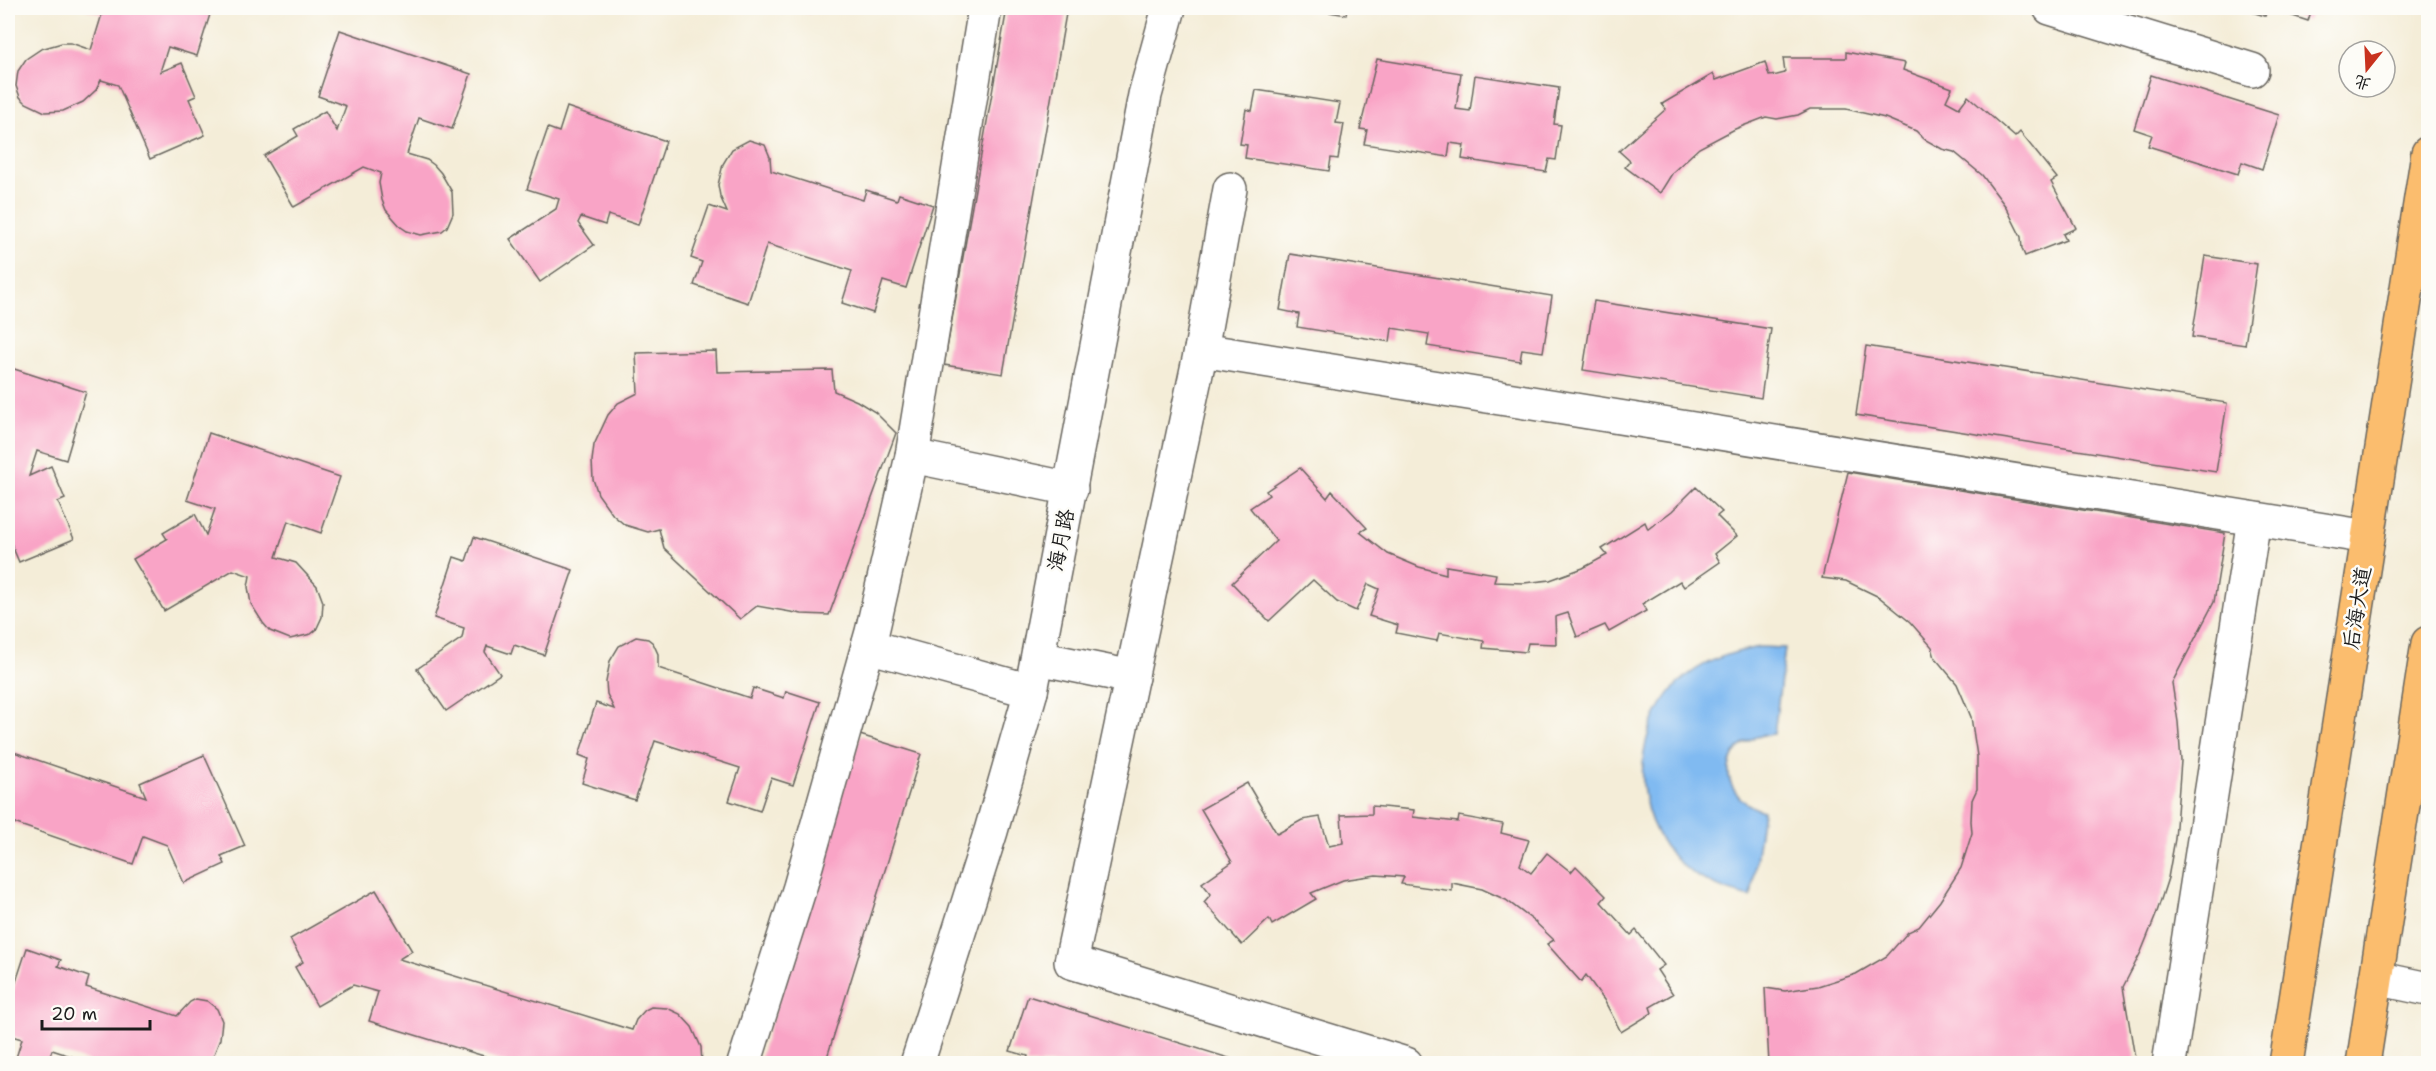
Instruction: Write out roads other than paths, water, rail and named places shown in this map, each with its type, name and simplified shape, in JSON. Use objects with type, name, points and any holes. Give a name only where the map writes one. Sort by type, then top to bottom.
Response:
[{"type":"main road","name":"后海大道","points":[[2286,1064],[2428,153]]},
{"type":"main road","points":[[2363,1064],[2428,643]]},
{"type":"street","points":[[744,1064],[800,887],[868,646],[912,456],[985,8]]},
{"type":"street","name":"海月路","points":[[917,1064],[991,831],[1031,691],[1145,95],[1169,8]]},
{"type":"street","points":[[2050,8],[2252,70]]},
{"type":"street","points":[[1230,189],[1201,350],[1071,962],[1406,1064]]},
{"type":"street","points":[[1201,350],[2368,537]]},
{"type":"street","points":[[912,456],[1071,489]]},
{"type":"street","points":[[2169,1064],[2254,519]]},
{"type":"street","points":[[868,646],[1031,691]]},
{"type":"street","points":[[1038,658],[1132,677]]},
{"type":"street","points":[[2376,978],[2428,989]]},
{"type":"water","points":[[1759,647],[1785,648],[1774,734],[1756,737],[1742,745],[1733,755],[1729,767],[1730,780],[1736,792],[1747,803],[1763,811],[1751,897],[1723,889],[1706,881],[1682,865],[1664,845],[1652,821],[1644,795],[1643,768],[1646,742],[1655,716],[1669,694],[1688,675],[1713,660]]}]
